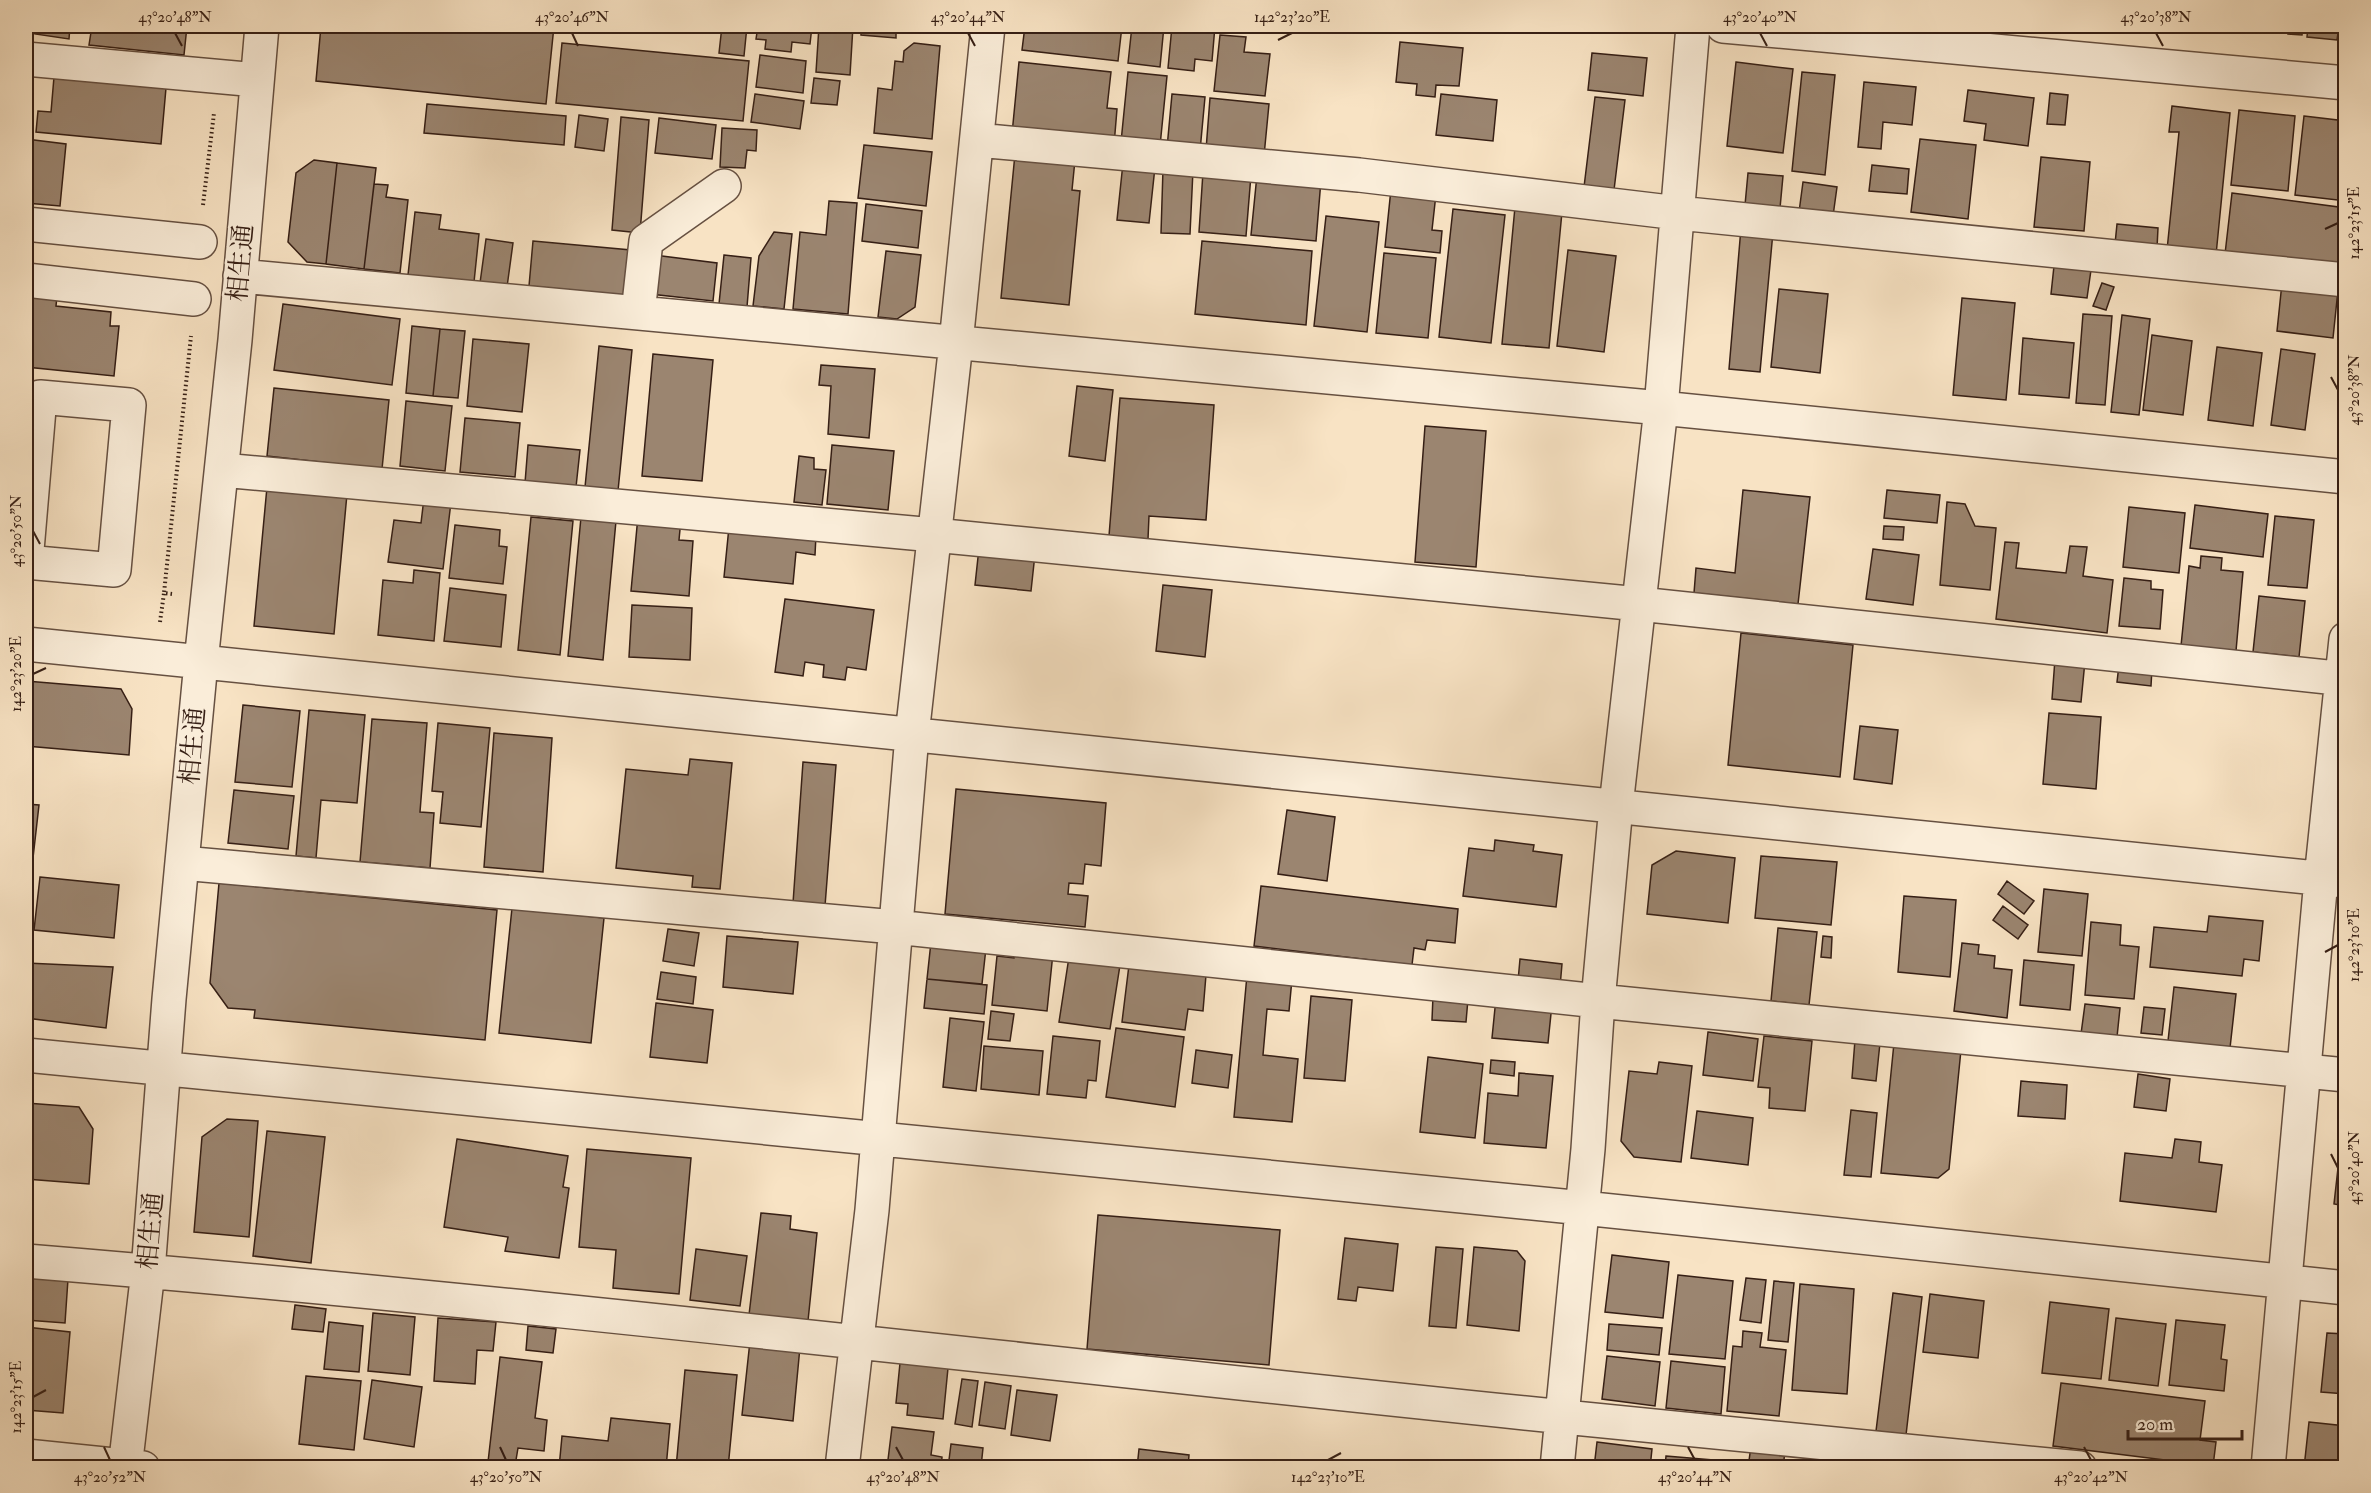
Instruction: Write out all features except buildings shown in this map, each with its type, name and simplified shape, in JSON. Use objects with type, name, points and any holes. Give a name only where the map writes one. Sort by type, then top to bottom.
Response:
[{"type":"street","name":"相生通","points":[[131,1467],[163,1068],[201,662],[222,470],[262,26]]},
{"type":"street","points":[[842,1467],[872,1210],[912,735],[956,343],[988,26]]},
{"type":"street","points":[[1557,1467],[1582,1208],[1616,806],[1661,408],[1694,26]]},
{"type":"street","points":[[1723,26],[2346,83]]},
{"type":"street","points":[[26,59],[257,80]]},
{"type":"street","points":[[977,140],[1359,175],[1678,213],[2346,280]]},
{"type":"street","points":[[638,313],[646,241],[724,186]]},
{"type":"street","points":[[26,224],[200,242]]},
{"type":"street","points":[[240,276],[1661,408],[2346,477]]},
{"type":"street","points":[[26,280],[194,299]]},
{"type":"street","points":[[40,397],[129,405],[114,570],[26,563],[40,397]]},
{"type":"street","points":[[222,470],[934,535],[1639,604],[2344,679]]},
{"type":"street","points":[[2268,1467],[2304,1070],[2333,880],[2346,639]]},
{"type":"street","points":[[26,644],[2333,880]]},
{"type":"street","points":[[182,863],[895,927],[1598,1001],[2346,1075]]},
{"type":"street","points":[[26,1055],[1582,1208],[2346,1288]]},
{"type":"street","points":[[26,1261],[855,1341],[1562,1417],[2080,1467]]},
{"type":"street","points":[[26,1456],[131,1467]]},
{"type":"path","points":[[190,336],[164,593],[208,599]]}]
